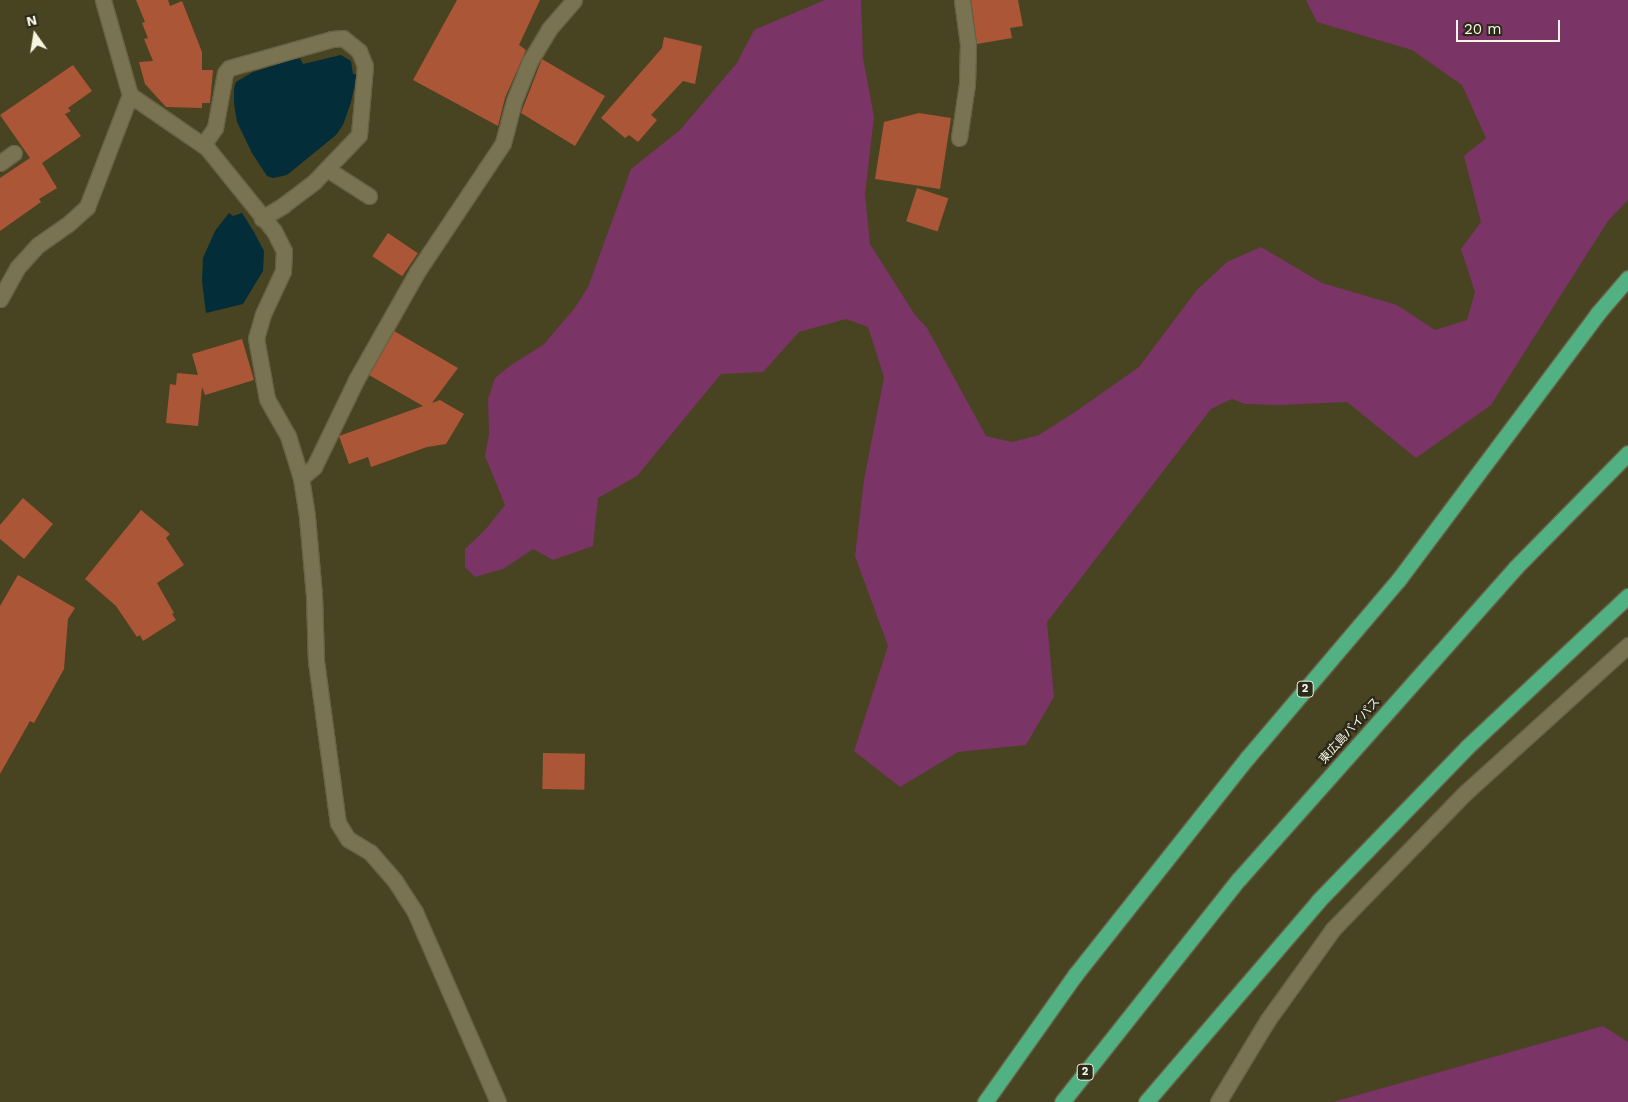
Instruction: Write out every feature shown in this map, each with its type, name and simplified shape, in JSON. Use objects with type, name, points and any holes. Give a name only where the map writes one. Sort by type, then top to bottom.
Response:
[{"type":"highway","name":"2","points":[[985,1102],[1074,974],[1248,756],[1399,579],[1598,313],[1628,278]]},
{"type":"highway","name":"東広島バイパス","points":[[1062,1102],[1239,879],[1516,566],[1628,453]]},
{"type":"highway","points":[[1146,1102],[1318,901],[1467,746],[1628,596]]},
{"type":"highway","name":"東広島バイパス","points":[[1070,1102],[1109,1042]]},
{"type":"street","points":[[0,299],[17,268],[38,245],[67,225],[87,207],[130,95],[102,0]]},
{"type":"street","points":[[301,478],[314,467],[356,380],[397,305],[503,143],[514,101],[530,61],[550,28],[574,0]]},
{"type":"street","points":[[959,138],[968,76],[968,44],[962,0]]},
{"type":"street","points":[[203,145],[215,128],[225,73],[228,68],[332,39],[343,38],[359,51],[365,66],[364,98],[359,135],[327,169],[284,206],[262,218]]},
{"type":"street","points":[[130,95],[203,145],[274,231],[284,251],[283,272],[263,314],[256,338],[268,399],[288,436],[301,478],[308,517],[314,595],[316,661],[338,823],[348,839],[370,852],[395,881],[415,912],[498,1102]]},
{"type":"street","points":[[0,162],[14,153]]},
{"type":"street","points":[[327,169],[369,196]]},
{"type":"street","points":[[1218,1102],[1267,1021],[1333,929],[1465,793],[1628,645]]},
{"type":"shaded area","points":[[825,0],[861,0],[863,58],[874,117],[865,194],[870,244],[915,315],[927,328],[986,436],[1012,442],[1039,435],[1075,412],[1139,367],[1196,291],[1227,262],[1261,247],[1322,283],[1397,305],[1435,330],[1467,320],[1475,292],[1461,249],[1481,222],[1464,156],[1486,138],[1462,85],[1412,50],[1317,22],[1306,0],[1628,0],[1628,200],[1608,221],[1491,405],[1416,458],[1347,402],[1281,405],[1245,404],[1232,399],[1211,409],[1047,622],[1054,697],[1026,745],[958,752],[900,787],[854,751],[888,646],[855,556],[864,480],[884,377],[868,327],[846,319],[799,332],[763,372],[721,374],[637,476],[598,498],[593,546],[553,560],[533,549],[503,569],[475,577],[465,567],[465,549],[485,530],[505,505],[485,456],[489,434],[488,399],[495,378],[511,365],[543,345],[574,309],[588,287],[631,169],[680,130],[737,63],[754,30]]},
{"type":"shaded area","points":[[1603,1026],[1628,1042],[1628,1102],[1333,1102]]},
{"type":"water","points":[[341,55],[351,61],[353,74],[357,74],[351,102],[343,125],[336,135],[287,175],[273,178],[267,176],[252,153],[237,122],[234,104],[236,82],[253,72],[291,60],[300,58],[303,64]]},
{"type":"water","points":[[229,213],[233,216],[242,213],[254,232],[264,251],[263,271],[243,304],[206,313],[202,281],[203,258],[215,231]]},
{"type":"building","points":[[136,0],[168,0],[170,6],[182,1],[202,52],[202,70],[213,70],[210,103],[202,103],[202,108],[166,107],[145,84],[139,62],[153,61],[144,39],[148,38],[142,23],[145,22]]},
{"type":"building","points":[[457,0],[540,0],[519,45],[526,50],[505,98],[498,126],[413,80]]},
{"type":"building","points":[[971,0],[1018,0],[1023,26],[1010,28],[1012,38],[977,44]]},
{"type":"building","points":[[664,37],[702,46],[695,84],[683,81],[651,115],[657,120],[638,142],[629,135],[625,138],[601,118],[662,48]]},
{"type":"building","points":[[542,59],[605,96],[575,146],[521,113]]},
{"type":"building","points":[[73,65],[92,91],[68,108],[71,111],[65,114],[81,136],[42,163],[57,188],[39,199],[41,202],[0,231],[0,178],[30,158],[0,115]]},
{"type":"building","points":[[919,113],[951,118],[940,189],[875,179],[884,122]]},
{"type":"building","points":[[917,188],[948,198],[938,231],[906,221]]},
{"type":"building","points":[[388,233],[418,253],[402,276],[372,256]]},
{"type":"building","points":[[394,331],[458,368],[432,403],[440,400],[464,414],[446,444],[427,447],[371,467],[368,457],[349,464],[339,436],[423,406],[369,375]]},
{"type":"building","points":[[242,339],[254,380],[205,395],[202,387],[198,426],[166,423],[170,384],[176,385],[177,373],[198,375],[192,354]]},
{"type":"building","points":[[23,498],[53,524],[24,559],[0,539],[0,525]]},
{"type":"building","points":[[141,510],[170,534],[166,538],[184,565],[157,583],[176,620],[143,641],[140,635],[137,637],[116,606],[85,579]]},
{"type":"building","points":[[18,575],[75,608],[68,619],[64,669],[34,723],[30,721],[0,774],[0,606]]},
{"type":"building","points":[[543,753],[585,754],[584,790],[542,789]]}]
